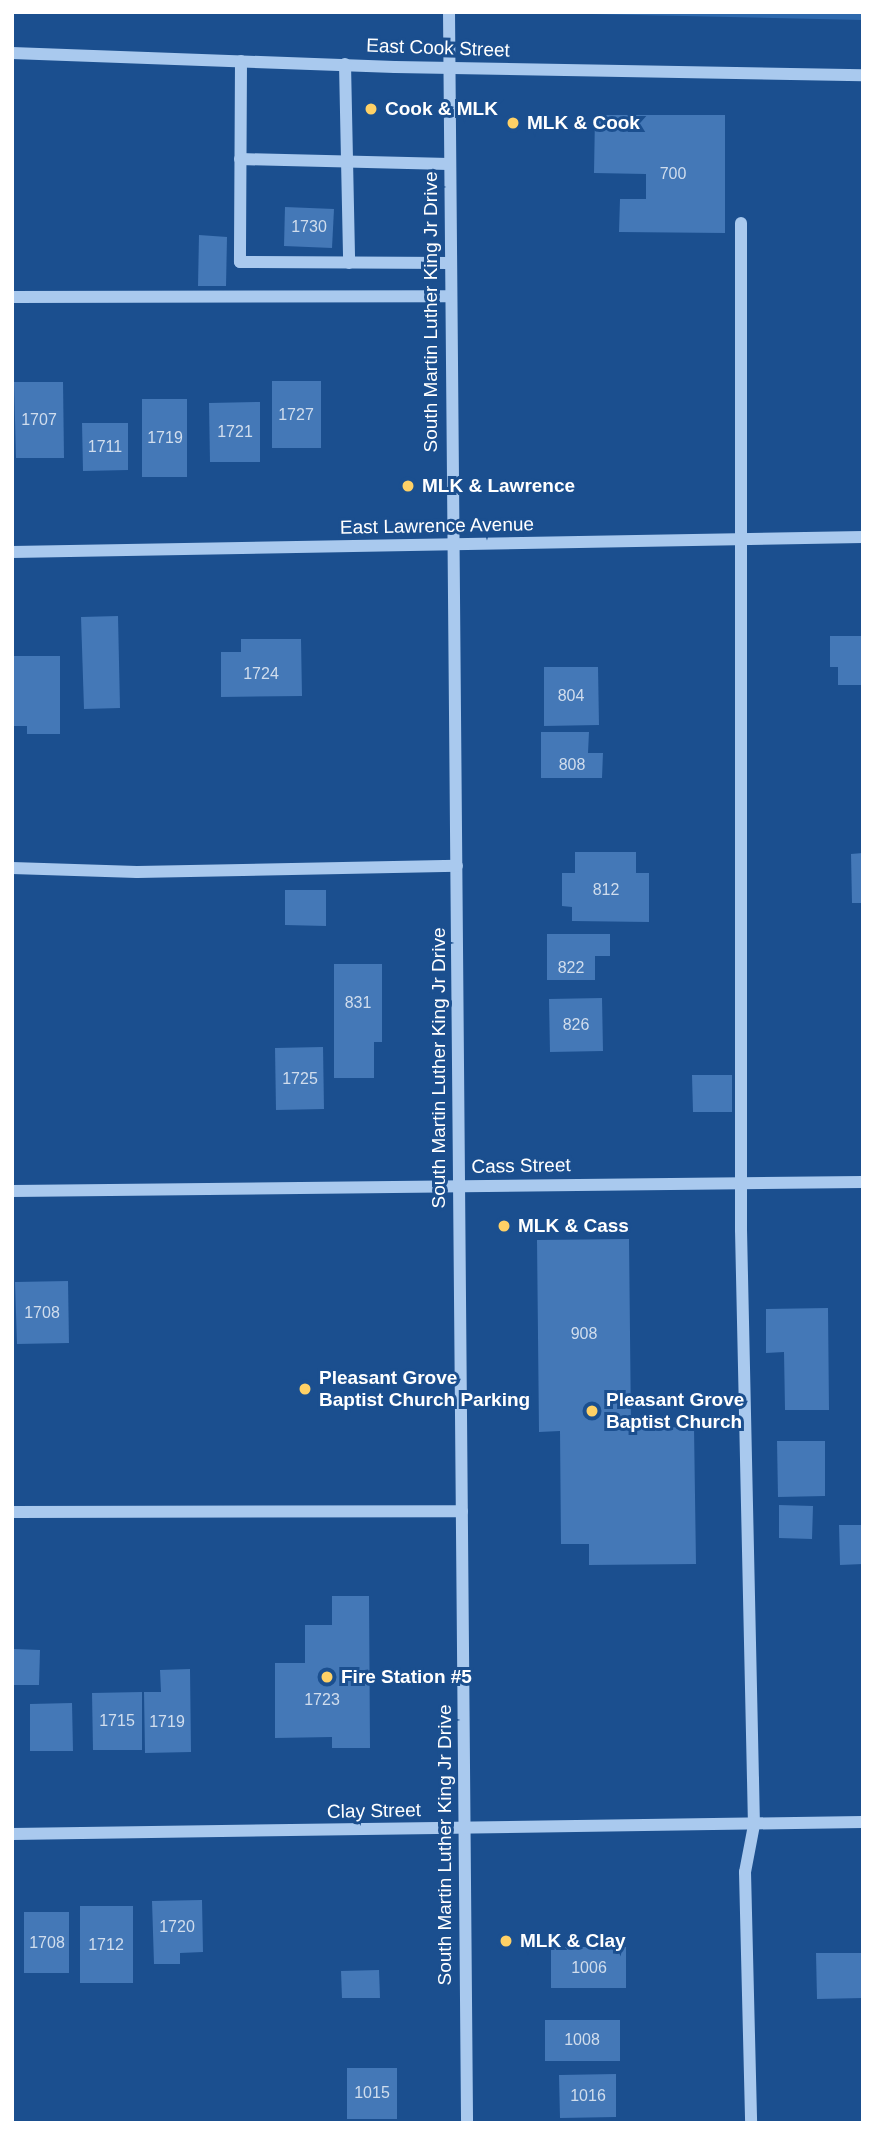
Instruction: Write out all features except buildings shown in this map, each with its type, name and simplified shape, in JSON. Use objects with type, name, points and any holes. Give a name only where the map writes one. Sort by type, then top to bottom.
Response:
[{"type":"street","name":"South Martin Luther King Jr Drive","points":[[449,12],[467,2123]]},
{"type":"street","name":"East Cook Street","points":[[12,52],[448,68],[863,75]]},
{"type":"street","points":[[241,61],[240,262],[451,263]]},
{"type":"street","points":[[345,64],[349,263]]},
{"type":"street","points":[[240,159],[449,164]]},
{"type":"street","points":[[741,223],[741,1230],[754,1825],[745,1872],[751,2123]]},
{"type":"street","points":[[12,297],[451,296]]},
{"type":"street","name":"East Lawrence Avenue","points":[[12,552],[863,537]]},
{"type":"street","points":[[12,868],[137,872],[457,866]]},
{"type":"street","name":"Cass Street","points":[[12,1191],[863,1182]]},
{"type":"street","points":[[12,1512],[462,1511]]},
{"type":"street","name":"Clay Street","points":[[12,1834],[863,1822]]},
{"type":"path","points":[[403,1404],[425,1404]]},
{"type":"path","points":[[495,1404],[519,1404]]},
{"type":"shaded area","points":[[588,12],[863,12],[863,20],[591,14]]},
{"type":"place","name":"Cook & MLK","points":[[371,109]]},
{"type":"place","name":"MLK & Cook","points":[[513,123]]},
{"type":"place","name":"MLK & Lawrence","points":[[408,486]]},
{"type":"place","name":"MLK & Cass","points":[[504,1226]]},
{"type":"place","name":"Pleasant Grove Baptist Church Parking","points":[[305,1389]]},
{"type":"place","name":"Pleasant Grove Baptist Church","points":[[592,1411]]},
{"type":"place","name":"Fire Station #5","points":[[327,1677]]},
{"type":"place","name":"MLK & Clay","points":[[506,1941]]}]
